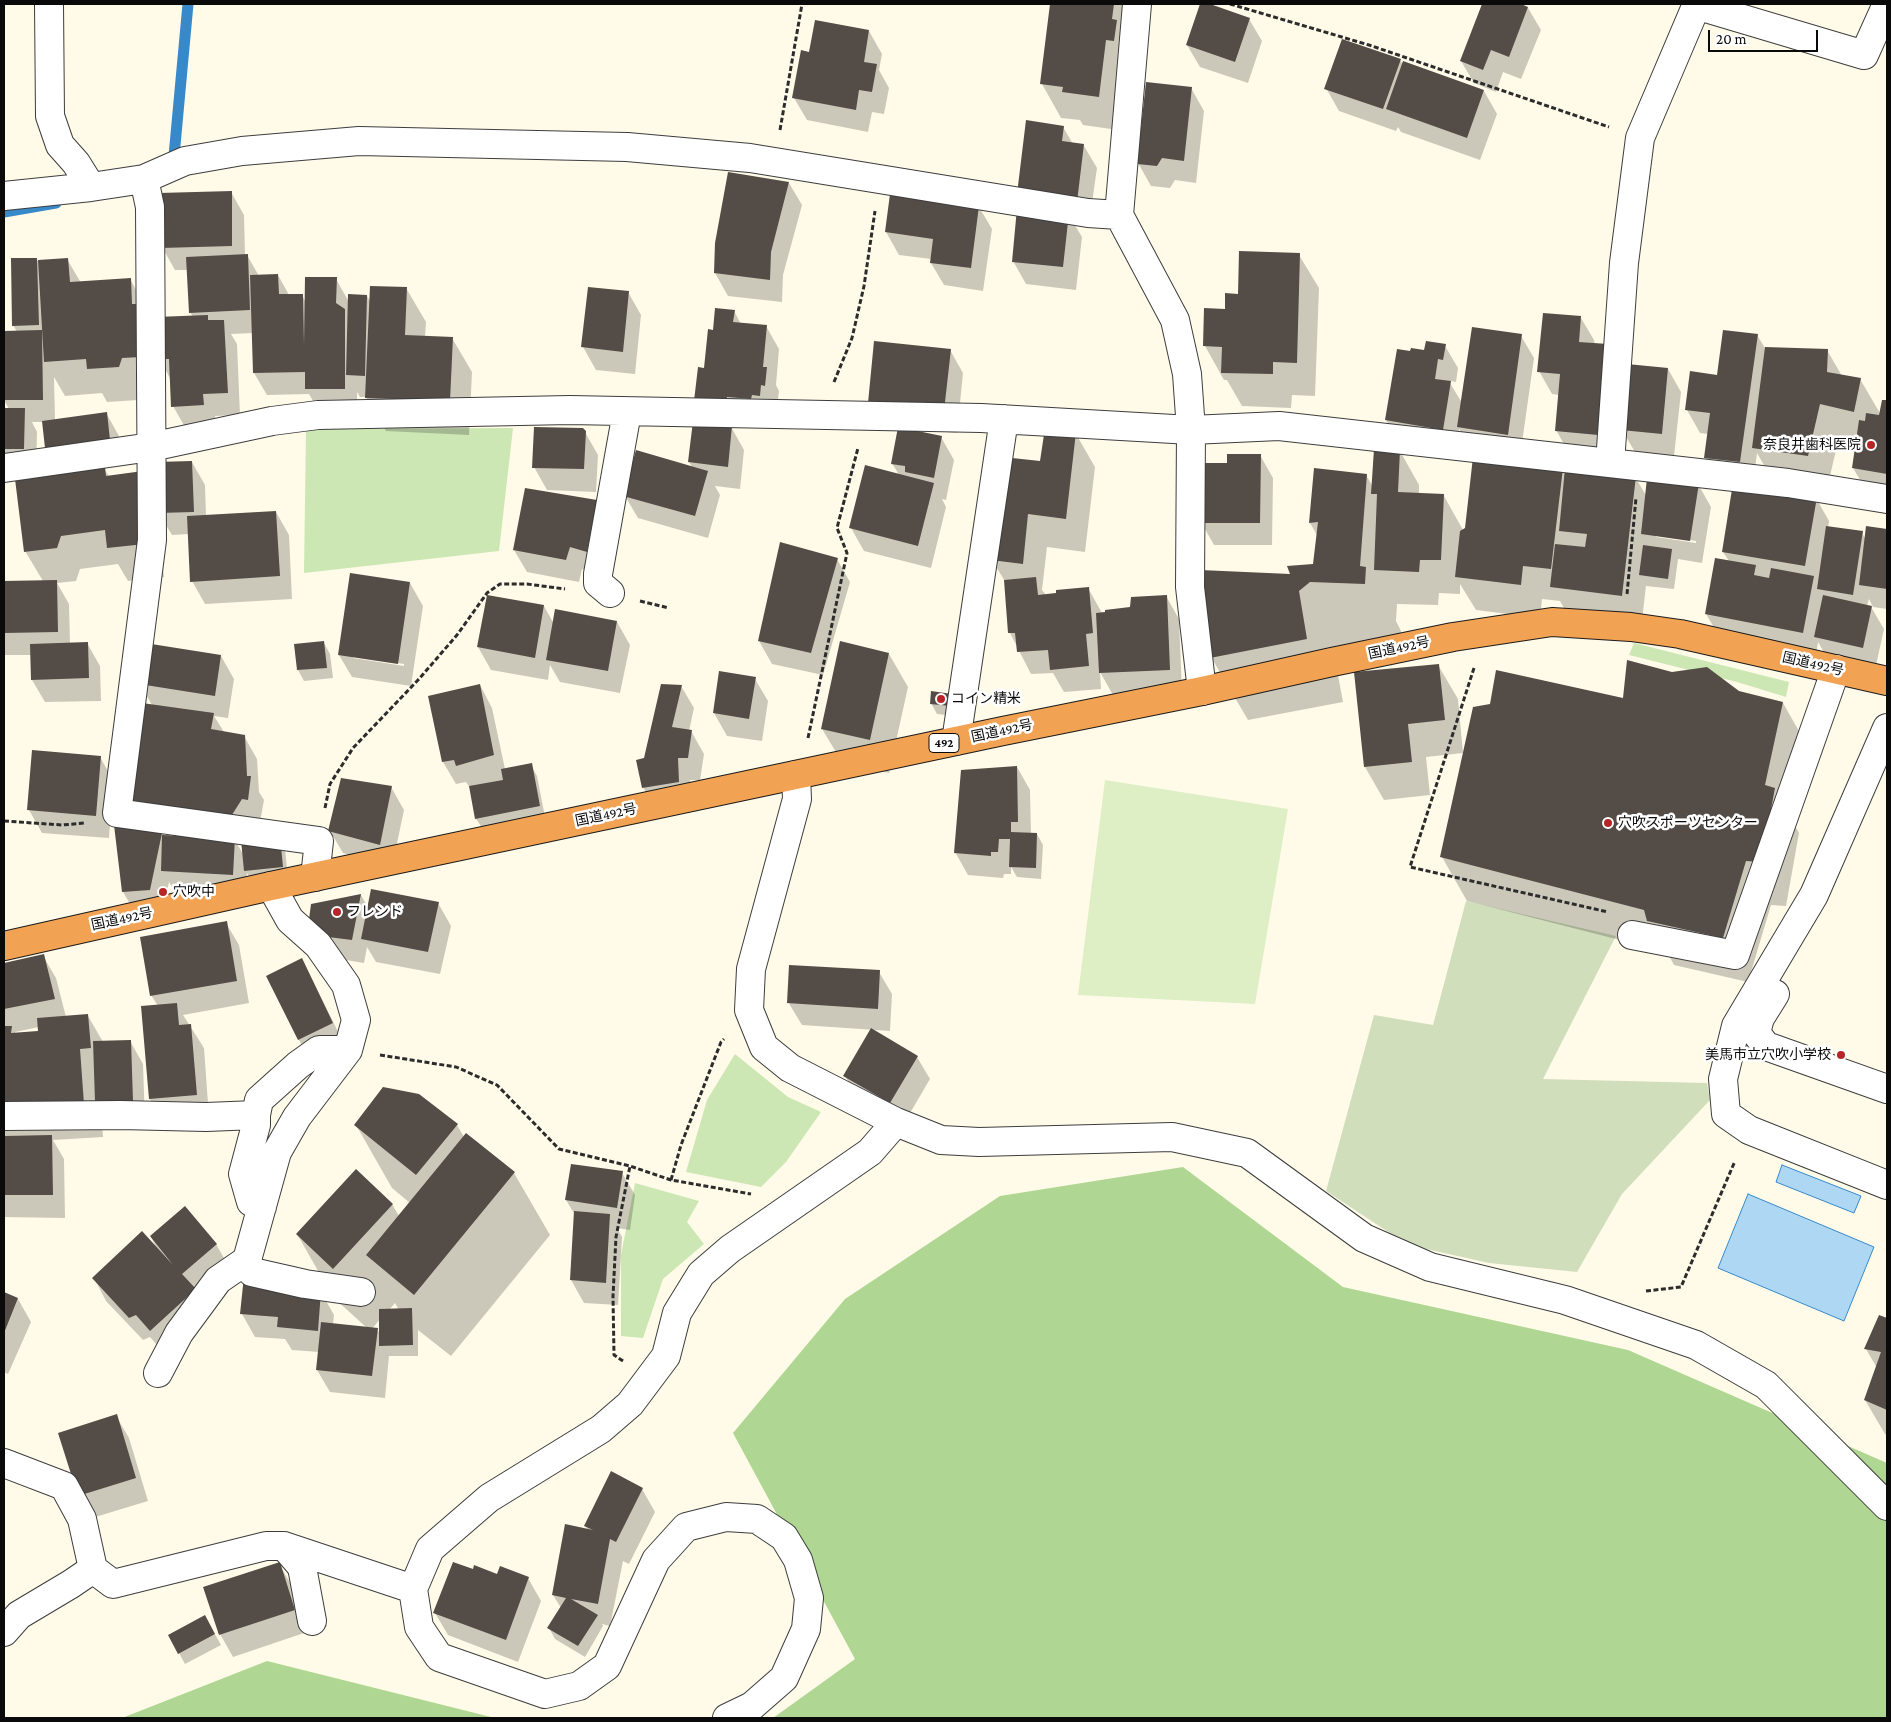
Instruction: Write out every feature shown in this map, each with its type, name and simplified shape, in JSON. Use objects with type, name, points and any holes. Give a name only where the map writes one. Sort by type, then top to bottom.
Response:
[{"type":"highway","name":"国道492号","points":[[4,946],[272,886],[1342,660],[1453,637],[1552,622],[1624,626],[1680,634],[1887,681]]},
{"type":"street","points":[[48,4],[50,116],[60,145],[76,163],[91,188]]},
{"type":"street","points":[[1138,4],[1119,214],[1175,320],[1186,374],[1191,430],[1190,587],[1202,691]]},
{"type":"street","points":[[1610,463],[1624,263],[1640,138],[1696,4],[1864,55],[1887,4]]},
{"type":"street","points":[[4,196],[91,188],[144,179],[185,161],[242,151],[359,141],[627,147],[750,158],[1088,213],[1119,214]]},
{"type":"street","points":[[144,179],[150,207],[152,540],[117,813],[319,840],[315,877]]},
{"type":"street","points":[[4,468],[152,447],[272,421],[318,415],[570,410],[1004,419],[1191,430],[1279,426],[1788,483],[1887,499]]},
{"type":"street","points":[[610,594],[598,583],[598,574],[627,412]]},
{"type":"street","points":[[956,741],[1004,419]]},
{"type":"street","points":[[1632,935],[1734,955],[1836,669]]},
{"type":"street","points":[[1887,728],[1814,895],[1777,991],[1760,1018],[1756,1033],[1766,1046],[1887,1089]]},
{"type":"street","points":[[796,775],[796,799],[751,969],[749,1010],[764,1047],[790,1068],[896,1122],[941,1140],[979,1142],[1172,1137],[1248,1153],[1364,1238],[1430,1267],[1565,1300],[1696,1345],[1766,1386],[1887,1506]]},
{"type":"street","points":[[272,886],[290,920],[318,946],[346,985],[356,1020],[348,1050],[297,1117],[277,1152],[247,1260],[252,1272],[305,1284],[361,1292]]},
{"type":"street","points":[[1814,895],[1736,1026],[1723,1079],[1726,1114],[1748,1130],[1887,1185]]},
{"type":"street","points":[[262,1207],[250,1202],[243,1174],[260,1100],[298,1065],[319,1050],[348,1050]]},
{"type":"street","points":[[4,1116],[121,1115],[206,1117],[256,1115]]},
{"type":"street","points":[[727,1718],[752,1706],[784,1678],[806,1629],[808,1598],[798,1560],[784,1537],[757,1519],[726,1517],[686,1527],[656,1560],[607,1666],[579,1686],[544,1694],[438,1657],[419,1627],[413,1588],[430,1549],[489,1498],[602,1429],[630,1404],[666,1356],[677,1313],[701,1274],[730,1249],[870,1152],[896,1122]]},
{"type":"street","points":[[158,1373],[179,1333],[218,1280],[247,1260]]},
{"type":"street","points":[[4,1463],[64,1486],[82,1520],[93,1569],[113,1584],[266,1546],[284,1546],[413,1588]]},
{"type":"street","points":[[284,1546],[302,1568],[312,1621]]},
{"type":"street","points":[[4,1632],[19,1615],[93,1569]]},
{"type":"path","points":[[774,162],[802,4]]},
{"type":"path","points":[[1230,4],[1369,45],[1640,138]]},
{"type":"path","points":[[821,415],[852,338],[864,286],[880,179]]},
{"type":"path","points":[[807,740],[847,553],[837,528],[867,416]]},
{"type":"path","points":[[1624,626],[1639,466]]},
{"type":"path","points":[[319,840],[330,784],[354,748],[419,679],[457,635],[486,593],[500,584]]},
{"type":"path","points":[[1485,632],[1410,866],[1630,918],[1632,935]]},
{"type":"path","points":[[4,821],[62,824],[100,822],[117,813]]},
{"type":"path","points":[[671,1180],[681,1145],[721,1042],[749,1010]]},
{"type":"path","points":[[348,1050],[456,1067],[497,1085],[559,1149],[630,1166],[671,1180],[756,1195],[785,1211]]},
{"type":"path","points":[[1643,1291],[1682,1287],[1748,1130]]},
{"type":"path","points":[[630,1166],[616,1237],[613,1296],[614,1354],[628,1364],[653,1373]]},
{"type":"green space","points":[[513,428],[499,551],[304,573],[306,429]]},
{"type":"green space","points":[[1634,643],[1789,682],[1786,697],[1737,682],[1629,655]]},
{"type":"green space","points":[[1105,780],[1288,809],[1255,1004],[1078,995]]},
{"type":"green space","points":[[1466,901],[1616,936],[1543,1079],[1707,1083],[1710,1100],[1622,1194],[1577,1272],[1489,1263],[1408,1245],[1326,1191],[1374,1015],[1433,1025]]},
{"type":"green space","points":[[735,1054],[788,1097],[821,1112],[786,1162],[761,1187],[686,1172],[707,1100]]},
{"type":"green space","points":[[1183,1167],[1343,1287],[1628,1350],[1887,1463],[1887,1718],[773,1718],[855,1659],[733,1433],[845,1299],[1000,1196]]},
{"type":"green space","points":[[635,1183],[699,1201],[687,1222],[704,1244],[663,1279],[643,1338],[621,1336],[621,1255]]},
{"type":"green space","points":[[267,1661],[495,1718],[122,1718]]},
{"type":"water","points":[[1782,1165],[1861,1196],[1854,1213],[1776,1182]]},
{"type":"water","points":[[1748,1194],[1874,1247],[1844,1321],[1718,1268]]},
{"type":"building","points":[[1050,4],[1114,4],[1112,19],[1117,20],[1114,41],[1106,40],[1099,97],[1062,92],[1063,87],[1040,84]]},
{"type":"building","points":[[1200,4],[1210,4],[1250,18],[1235,62],[1186,45]]},
{"type":"building","points":[[1482,4],[1521,4],[1528,7],[1509,57],[1491,50],[1483,70],[1460,61]]},
{"type":"building","points":[[815,20],[869,30],[864,62],[877,64],[872,92],[859,90],[856,110],[792,98],[801,50],[809,52]]},
{"type":"building","points":[[1342,39],[1401,59],[1383,109],[1324,89]]},
{"type":"building","points":[[1403,61],[1484,90],[1467,138],[1386,109]]},
{"type":"building","points":[[1146,82],[1192,87],[1184,161],[1162,158],[1157,166],[1137,164]]},
{"type":"building","points":[[1026,120],[1064,126],[1062,141],[1084,144],[1077,202],[1017,194]]},
{"type":"building","points":[[728,172],[789,182],[771,252],[770,280],[714,273],[715,243]]},
{"type":"building","points":[[232,191],[232,246],[161,248],[159,193]]},
{"type":"building","points":[[890,194],[979,206],[971,268],[930,263],[933,239],[885,232]]},
{"type":"building","points":[[1017,208],[1069,213],[1063,267],[1012,262]]},
{"type":"building","points":[[1239,251],[1300,253],[1297,363],[1273,362],[1273,374],[1221,373],[1222,347],[1203,346],[1204,308],[1225,309],[1225,293],[1238,294]]},
{"type":"building","points":[[248,254],[250,310],[189,313],[186,257]]},
{"type":"building","points":[[11,258],[37,258],[39,325],[12,326]]},
{"type":"building","points":[[68,258],[70,282],[131,278],[132,304],[138,304],[141,357],[122,358],[119,367],[87,369],[86,359],[44,362],[38,260]]},
{"type":"building","points":[[278,274],[279,294],[303,294],[304,345],[305,277],[337,277],[336,303],[345,309],[345,389],[305,389],[305,372],[253,373],[250,275]]},
{"type":"building","points":[[370,286],[407,287],[405,335],[453,337],[450,401],[365,398]]},
{"type":"building","points":[[588,287],[629,291],[623,352],[581,347]]},
{"type":"building","points":[[348,294],[367,295],[365,376],[346,375]]},
{"type":"building","points":[[715,308],[735,310],[733,322],[767,325],[763,367],[767,367],[765,386],[761,385],[760,396],[752,395],[751,399],[727,397],[726,404],[694,401],[698,367],[704,368],[708,329],[713,330]]},
{"type":"building","points":[[1543,313],[1581,316],[1579,342],[1608,344],[1598,435],[1555,431],[1560,374],[1537,372]]},
{"type":"building","points":[[208,315],[208,320],[224,320],[228,393],[203,394],[204,405],[171,407],[169,359],[158,359],[156,317]]},
{"type":"building","points":[[1472,327],[1522,334],[1508,435],[1457,427]]},
{"type":"building","points":[[42,330],[43,400],[4,400],[4,331]]},
{"type":"building","points":[[1723,330],[1758,334],[1740,462],[1704,458],[1710,413],[1685,410],[1690,371],[1717,375]]},
{"type":"building","points":[[874,341],[951,349],[944,411],[868,403]]},
{"type":"building","points":[[1426,341],[1446,344],[1443,360],[1438,359],[1435,379],[1451,381],[1443,430],[1385,420],[1397,349],[1410,351],[1411,348],[1424,350]]},
{"type":"building","points":[[1765,347],[1828,349],[1827,372],[1861,378],[1854,412],[1820,404],[1808,456],[1752,448]]},
{"type":"building","points":[[1627,364],[1668,368],[1662,434],[1621,430]]},
{"type":"building","name":"奈良井歯科医院","points":[[1882,400],[1887,400],[1887,474],[1852,468],[1859,420],[1865,421],[1866,413],[1879,415]]},
{"type":"building","points":[[4,408],[25,408],[24,449],[4,449]]},
{"type":"building","points":[[107,412],[110,440],[45,448],[42,421]]},
{"type":"building","points":[[693,421],[732,426],[728,467],[688,462]]},
{"type":"building","points":[[534,427],[583,428],[586,431],[584,469],[532,468]]},
{"type":"building","points":[[898,427],[942,436],[934,478],[905,472],[905,466],[891,464]]},
{"type":"building","points":[[1045,428],[1076,432],[1066,519],[1028,514],[1023,564],[991,560],[1003,457],[1040,461]]},
{"type":"building","points":[[1374,449],[1400,450],[1398,492],[1444,494],[1441,560],[1420,560],[1419,572],[1374,570],[1377,494],[1371,494]]},
{"type":"building","points":[[636,450],[708,471],[695,516],[623,496]]},
{"type":"building","points":[[1227,454],[1261,454],[1260,523],[1200,523],[1200,463],[1227,463]]},
{"type":"building","points":[[1473,457],[1563,468],[1551,569],[1523,566],[1521,585],[1455,577],[1460,531],[1465,528]]},
{"type":"building","points":[[192,461],[194,512],[158,513],[156,462]]},
{"type":"building","points":[[865,465],[934,483],[918,546],[849,528]]},
{"type":"building","points":[[105,467],[106,476],[143,471],[145,544],[107,548],[105,530],[61,536],[57,548],[24,552],[15,479]]},
{"type":"building","points":[[1314,468],[1367,474],[1360,566],[1366,567],[1365,584],[1310,582],[1299,591],[1307,639],[1210,658],[1200,570],[1290,574],[1287,566],[1313,564],[1318,522],[1309,523]]},
{"type":"building","points":[[1565,468],[1636,476],[1622,596],[1550,587],[1555,544],[1585,547],[1587,534],[1559,531]]},
{"type":"building","points":[[1647,478],[1699,483],[1690,541],[1641,534]]},
{"type":"building","points":[[1733,483],[1817,497],[1805,566],[1722,552]]},
{"type":"building","points":[[525,488],[597,500],[587,552],[570,547],[566,560],[513,550]]},
{"type":"building","points":[[276,511],[280,576],[190,582],[187,516]]},
{"type":"building","points":[[1826,526],[1863,531],[1853,595],[1817,589]]},
{"type":"building","points":[[1866,526],[1887,529],[1887,589],[1859,585]]},
{"type":"building","points":[[780,542],[838,558],[811,653],[758,641]]},
{"type":"building","points":[[1643,545],[1672,549],[1668,579],[1639,575]]},
{"type":"building","points":[[1715,558],[1756,565],[1754,575],[1769,578],[1771,568],[1814,576],[1803,633],[1705,614]]},
{"type":"building","points":[[350,573],[410,582],[398,664],[338,655]]},
{"type":"building","points":[[1036,577],[1038,595],[1056,593],[1056,590],[1089,587],[1093,633],[1086,634],[1089,666],[1050,670],[1048,650],[1017,652],[1015,633],[1008,633],[1004,580]]},
{"type":"building","points":[[57,580],[58,632],[4,633],[4,581]]},
{"type":"building","points":[[487,595],[544,605],[535,658],[477,647]]},
{"type":"building","points":[[1167,595],[1170,670],[1099,673],[1096,613],[1130,607],[1131,597]]},
{"type":"building","points":[[1823,595],[1872,606],[1863,648],[1814,637]]},
{"type":"building","points":[[555,609],[617,621],[608,671],[546,660]]},
{"type":"building","points":[[324,641],[327,668],[297,670],[294,644]]},
{"type":"building","points":[[840,641],[889,653],[870,740],[821,729]]},
{"type":"building","points":[[88,642],[89,678],[31,680],[30,644]]},
{"type":"building","points":[[145,643],[221,655],[215,696],[139,684]]},
{"type":"building","name":"穴吹スポーツセンター","points":[[1627,660],[1672,672],[1707,667],[1739,691],[1783,702],[1765,785],[1775,788],[1761,862],[1746,861],[1723,938],[1647,921],[1644,910],[1440,857],[1473,707],[1490,704],[1496,670],[1623,698]]},
{"type":"building","points":[[1439,664],[1445,720],[1408,724],[1412,762],[1364,767],[1354,672]]},
{"type":"building","points":[[719,671],[756,677],[749,719],[713,713]]},
{"type":"building","points":[[480,684],[494,755],[456,766],[454,760],[442,762],[428,696]]},
{"type":"building","points":[[661,684],[682,685],[672,727],[692,730],[688,758],[678,758],[679,782],[642,788],[636,760],[644,758]]},
{"type":"building","name":"コイン精米","points":[[931,691],[952,694],[951,706],[930,704]]},
{"type":"building","points":[[142,703],[214,713],[211,729],[245,735],[247,776],[251,776],[248,800],[242,799],[230,818],[128,800]]},
{"type":"building","points":[[32,750],[101,756],[96,816],[27,810]]},
{"type":"building","points":[[532,763],[540,806],[475,819],[469,786],[503,780],[501,769]]},
{"type":"building","points":[[1017,766],[1018,822],[1011,822],[1011,832],[1037,833],[1036,868],[1009,867],[1010,839],[999,839],[998,852],[991,852],[991,856],[954,853],[961,770]]},
{"type":"building","points":[[341,778],[392,786],[380,845],[328,831]]},
{"type":"building","points":[[114,825],[162,833],[150,890],[122,892]]},
{"type":"building","points":[[162,835],[235,838],[233,875],[161,871]]},
{"type":"building","points":[[280,836],[283,867],[244,871],[241,840]]},
{"type":"building","points":[[371,889],[439,902],[428,952],[361,939]]},
{"type":"building","points":[[361,894],[352,940],[320,936],[308,927],[311,904]]},
{"type":"building","points":[[227,921],[237,981],[150,996],[140,937]]},
{"type":"building","points":[[44,954],[55,999],[4,1009],[4,963]]},
{"type":"building","points":[[302,958],[333,1023],[298,1040],[266,976]]},
{"type":"building","points":[[789,965],[880,970],[878,1009],[787,1003]]},
{"type":"building","points":[[177,1003],[179,1025],[191,1024],[197,1095],[149,1099],[141,1006]]},
{"type":"building","points":[[88,1014],[91,1048],[80,1049],[84,1104],[4,1109],[4,1026],[12,1026],[11,1033],[38,1031],[37,1018]]},
{"type":"building","points":[[871,1028],[918,1056],[890,1103],[843,1076]]},
{"type":"building","points":[[131,1040],[133,1101],[95,1102],[93,1041]]},
{"type":"building","points":[[383,1087],[419,1094],[458,1124],[416,1175],[354,1125]]},
{"type":"building","points":[[466,1133],[515,1172],[414,1295],[366,1255]]},
{"type":"building","points":[[52,1135],[53,1195],[4,1195],[4,1136]]},
{"type":"building","points":[[571,1164],[623,1171],[617,1208],[565,1200]]},
{"type":"building","points":[[356,1169],[393,1204],[333,1269],[296,1234]]},
{"type":"building","points":[[185,1206],[217,1244],[182,1274],[196,1289],[150,1331],[136,1315],[129,1318],[92,1278],[142,1231],[173,1265],[150,1236]]},
{"type":"building","points":[[574,1211],[610,1214],[606,1283],[570,1280]]},
{"type":"building","points":[[244,1276],[321,1291],[318,1331],[277,1327],[278,1317],[240,1314]]},
{"type":"building","points":[[4,1292],[18,1298],[4,1333]]},
{"type":"building","points":[[412,1308],[413,1345],[379,1346],[379,1309]]},
{"type":"building","points":[[1879,1315],[1887,1318],[1887,1410],[1864,1400],[1881,1352],[1864,1349]]},
{"type":"building","points":[[321,1322],[378,1328],[372,1376],[316,1370]]},
{"type":"building","points":[[117,1414],[136,1478],[78,1496],[58,1433]]},
{"type":"building","points":[[611,1471],[643,1488],[616,1542],[610,1539],[598,1604],[571,1599],[598,1615],[578,1646],[547,1628],[566,1598],[552,1595],[565,1524],[593,1530],[584,1526]]},
{"type":"building","points":[[280,1562],[295,1610],[219,1635],[203,1587]]},
{"type":"building","points":[[453,1562],[473,1569],[474,1565],[497,1574],[500,1566],[529,1577],[506,1640],[433,1613]]},
{"type":"building","points":[[205,1615],[215,1634],[178,1654],[168,1635]]},
{"type":"waterway","points":[[172,162],[188,4]]},
{"type":"waterway","points":[[4,212],[56,203]]},
{"type":"place","name":"奈良井歯科医院","points":[[1871,445]]},
{"type":"place","name":"コイン精米","points":[[941,699]]},
{"type":"place","name":"穴吹スポーツセンター","points":[[1608,823]]},
{"type":"place","name":"穴吹中","points":[[163,892]]},
{"type":"place","name":"フレンド","points":[[337,912]]},
{"type":"place","name":"美馬市立穴吹小学校","points":[[1841,1055]]}]
